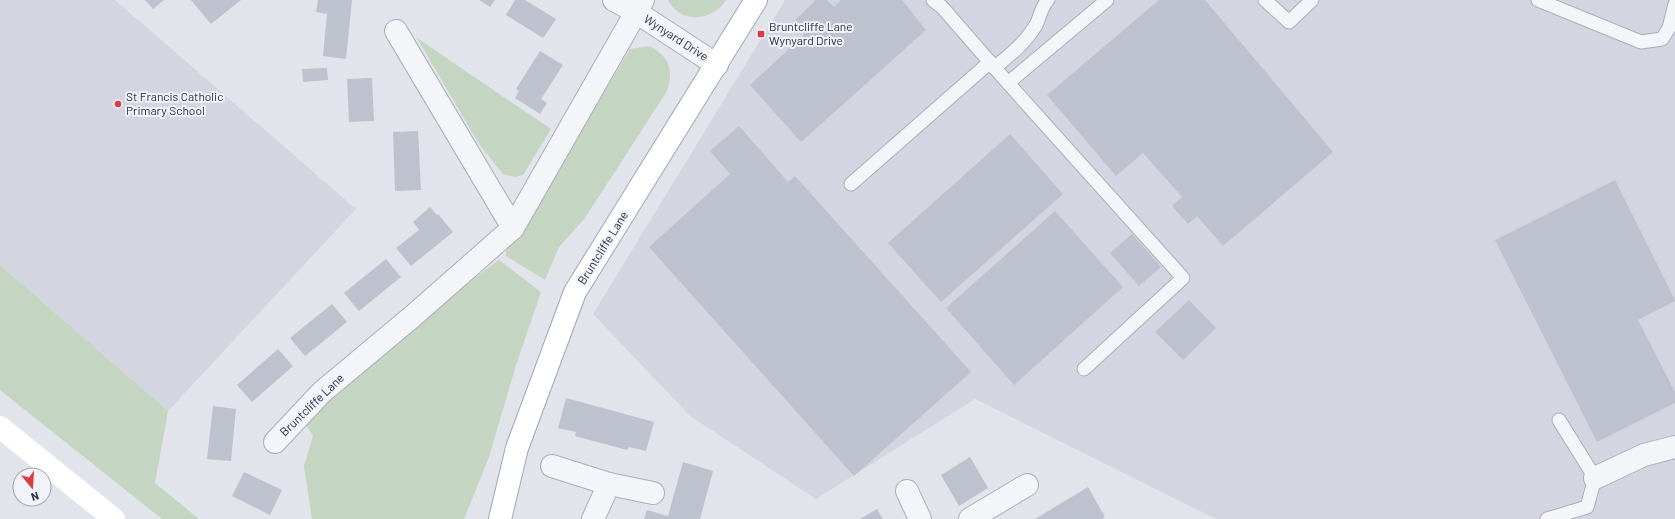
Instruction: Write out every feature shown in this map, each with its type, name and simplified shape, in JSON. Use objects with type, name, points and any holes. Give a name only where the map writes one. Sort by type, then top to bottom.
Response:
[{"type":"main road","name":"Bruntcliffe Lane","points":[[500,519],[517,448],[575,292],[756,0]]},
{"type":"main road","points":[[0,427],[114,519]]},
{"type":"street","name":"Wynyard Drive","points":[[614,0],[639,6],[717,65]]},
{"type":"street","name":"Bruntcliffe Lane","points":[[275,442],[322,392],[413,316],[513,228],[639,6]]},
{"type":"street","points":[[396,31],[513,228]]},
{"type":"street","points":[[1595,478],[1644,455],[1675,447]]},
{"type":"street","points":[[552,466],[609,484],[653,493]]},
{"type":"street","points":[[594,519],[609,484]]},
{"type":"street","points":[[970,519],[1027,485]]},
{"type":"street","points":[[907,491],[920,519]]},
{"type":"lane","points":[[933,0],[942,7],[1008,84],[1183,278],[1084,369]]},
{"type":"lane","points":[[851,184],[992,65],[1020,46],[1036,25],[1045,3],[1048,0]]},
{"type":"lane","points":[[1008,84],[1107,0]]},
{"type":"lane","points":[[1265,0],[1289,22],[1312,0]]},
{"type":"lane","points":[[1538,0],[1641,42],[1662,39],[1669,28],[1675,4]]},
{"type":"lane","points":[[1547,519],[1587,507],[1595,478],[1559,420]]},
{"type":"shaded area","name":"St Francis Catholic Primary School","points":[[0,0],[115,0],[356,209],[168,411],[0,265]]},
{"type":"shaded area","points":[[785,0],[1675,0],[1675,519],[1216,519],[975,399],[816,499],[690,416],[593,314]]},
{"type":"green space","points":[[668,0],[726,0],[713,13],[696,17],[680,13],[673,8]]},
{"type":"green space","points":[[417,38],[551,129],[523,175],[515,177],[503,174],[479,144]]},
{"type":"green space","points":[[650,46],[666,59],[668,64],[670,76],[667,91],[585,218],[559,247],[545,280],[506,256],[507,243],[540,200],[630,49]]},
{"type":"green space","points":[[499,260],[541,292],[516,365],[489,457],[464,519],[312,519],[304,466],[313,436],[306,425],[352,381],[423,318]]},
{"type":"green space","points":[[0,265],[168,411],[155,483],[199,519],[162,519],[0,390]]},
{"type":"building","points":[[145,0],[164,0],[153,9]]},
{"type":"building","points":[[191,0],[241,0],[211,24]]},
{"type":"building","points":[[318,0],[352,0],[346,59],[323,56],[327,14],[316,12]]},
{"type":"building","points":[[479,0],[495,0],[490,7]]},
{"type":"building","points":[[515,0],[525,0],[556,19],[543,38],[506,15]]},
{"type":"building","points":[[816,0],[827,0],[834,7],[841,0],[902,0],[926,30],[801,142],[750,85],[804,35],[793,22]]},
{"type":"building","points":[[1159,0],[1205,0],[1333,152],[1223,246],[1197,216],[1188,224],[1172,206],[1182,197],[1143,153],[1116,176],[1047,95]]},
{"type":"building","points":[[540,51],[563,65],[541,99],[547,103],[540,114],[515,98],[519,91],[516,89]]},
{"type":"building","points":[[327,68],[328,80],[303,82],[302,69]]},
{"type":"building","points":[[372,78],[374,121],[349,122],[347,79]]},
{"type":"building","points":[[739,126],[788,182],[795,176],[971,372],[854,476],[649,247],[730,174],[710,151]]},
{"type":"building","points":[[418,131],[421,190],[395,191],[393,132]]},
{"type":"building","points":[[1010,134],[1063,194],[941,302],[888,243]]},
{"type":"building","points":[[1615,180],[1675,300],[1638,320],[1675,392],[1675,403],[1597,442],[1495,240]]},
{"type":"building","points":[[430,207],[453,232],[411,266],[396,248],[419,230],[413,222]]},
{"type":"building","points":[[1055,211],[1123,287],[1014,385],[946,308]]},
{"type":"building","points":[[1132,234],[1161,267],[1139,286],[1110,253]]},
{"type":"building","points":[[386,259],[401,277],[359,311],[344,293]]},
{"type":"building","points":[[1189,300],[1216,328],[1183,360],[1155,332]]},
{"type":"building","points":[[332,304],[347,322],[305,356],[290,338]]},
{"type":"building","points":[[278,349],[293,366],[252,402],[237,385]]},
{"type":"building","points":[[566,398],[654,422],[646,451],[629,447],[627,450],[575,436],[576,432],[558,428]]},
{"type":"building","points":[[213,406],[236,409],[231,461],[207,459]]},
{"type":"building","points":[[970,457],[988,488],[959,506],[941,475]]},
{"type":"building","points":[[683,462],[713,471],[700,519],[644,519],[647,510],[668,516]]},
{"type":"building","points":[[244,472],[282,490],[270,515],[232,496]]},
{"type":"building","points":[[1088,487],[1105,517],[1102,519],[1035,519]]},
{"type":"building","points":[[877,509],[883,519],[860,519]]},
{"type":"place","name":"Bruntcliffe Lane Wynyard Drive","points":[[761,34]]},
{"type":"place","name":"St Francis Catholic Primary School","points":[[118,104]]}]
